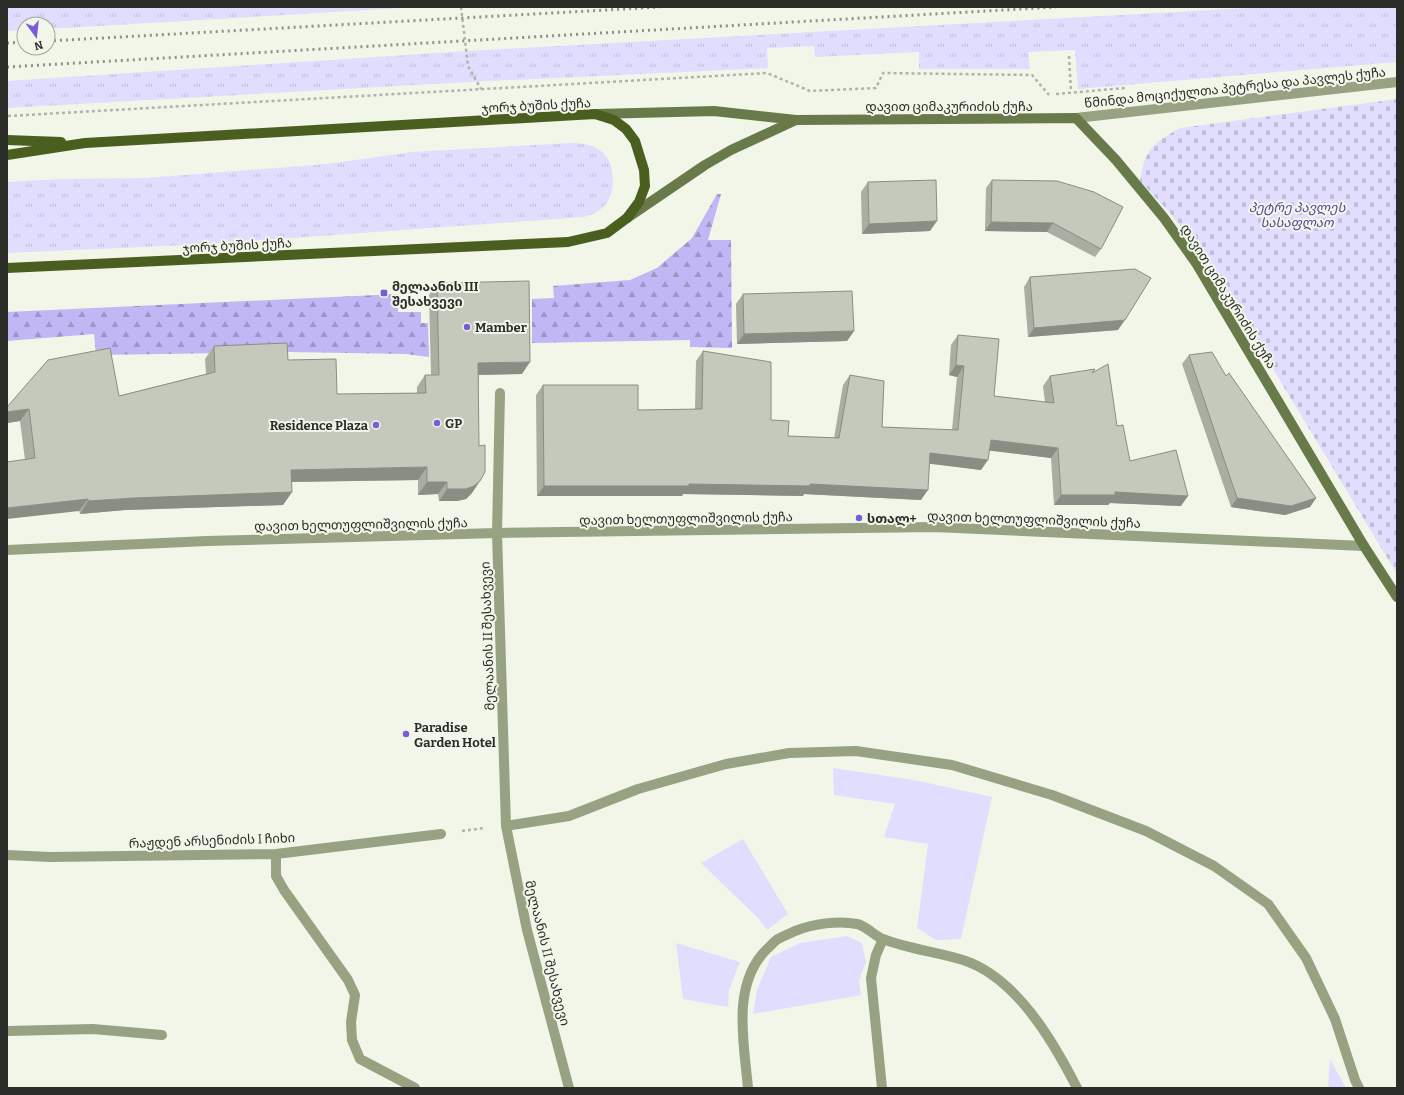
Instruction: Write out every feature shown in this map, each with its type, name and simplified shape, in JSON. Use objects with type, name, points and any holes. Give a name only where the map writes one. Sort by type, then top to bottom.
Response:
[{"type":"main road","name":"ჯორჯ ბუშის ქუჩა","points":[[7,155],[85,143],[595,114],[614,120],[626,129],[635,141],[642,158],[645,186],[639,202],[627,218],[607,233],[568,242],[7,268]]},
{"type":"main road","points":[[7,140],[85,143]]},
{"type":"street","name":"წმინდა მოციქულთა პეტრესა და პავლეს ქუჩა","points":[[1076,118],[1397,82]]},
{"type":"street","name":"დავით ციმაკურიძის ქუჩა","points":[[595,114],[714,111],[796,120],[1076,118],[1116,160],[1164,218],[1196,263],[1364,546],[1397,597]]},
{"type":"street","name":"დავით ციმაკურიძის ქუჩა","points":[[627,218],[705,165],[730,150],[796,120]]},
{"type":"street","name":"მელაანის II შესახვევი","points":[[500,393],[497,533],[506,826],[527,930],[569,1088]]},
{"type":"street","name":"დავით ხელთუფლიშვილის ქუჩა","points":[[7,550],[208,541],[497,533],[934,527],[1364,546]]},
{"type":"street","points":[[506,826],[569,816],[638,789],[726,764],[789,753],[856,751],[952,765],[1052,795],[1146,831],[1214,866],[1268,904],[1306,958],[1335,1019],[1359,1088]]},
{"type":"street","name":"რაჟდენ არსენიძის I ჩიხი","points":[[7,855],[50,857],[276,854],[441,834]]},
{"type":"street","points":[[276,854],[276,876],[284,890],[348,980],[355,995],[352,1040],[360,1058],[415,1088]]},
{"type":"street","points":[[748,1088],[743,1029],[744,996],[751,972],[760,956],[777,939],[801,929],[829,923],[858,924],[883,939],[964,960],[990,974],[1018,998],[1044,1029],[1077,1088]]},
{"type":"street","points":[[882,1088],[871,978],[876,955],[883,939]]},
{"type":"street","points":[[7,1030],[93,1030],[162,1035]]},
{"type":"path","points":[[461,7],[468,66],[481,89]]},
{"type":"path","points":[[7,116],[767,73],[810,91],[876,88],[883,74],[1032,75],[1047,95],[1071,92],[1069,56]]},
{"type":"path","points":[[441,834],[506,826]]},
{"type":"green space","points":[[7,7],[419,7],[56,29],[56,16],[16,16],[16,30],[7,31]]},
{"type":"green space","points":[[1266,7],[1397,7],[1397,62],[1078,89],[1075,50],[1028,52],[1030,69],[919,69],[919,52],[815,57],[814,46],[767,48],[768,68],[468,82],[7,108],[7,81],[467,51]]},
{"type":"green space","name":"პეტრე პავლეს სასაფლაო","points":[[1397,99],[1397,574],[1209,263],[1170,213],[1140,181],[1144,161],[1151,148],[1156,143],[1180,128]]},
{"type":"green space","points":[[571,143],[585,144],[598,149],[608,159],[612,170],[612,188],[608,201],[604,207],[592,215],[584,217],[210,244],[7,253],[7,182],[62,179],[146,178],[327,164],[412,152]]},
{"type":"green space","points":[[717,194],[721,194],[708,240],[731,240],[732,348],[690,347],[690,340],[532,343],[532,299],[554,298],[553,286],[630,280],[657,268],[692,238]]},
{"type":"green space","points":[[398,294],[398,312],[421,312],[421,323],[428,323],[429,357],[406,354],[290,352],[96,355],[94,334],[7,341],[7,312]]},
{"type":"green space","points":[[833,768],[914,780],[992,797],[961,939],[936,940],[917,928],[928,844],[884,837],[895,804],[834,795]]},
{"type":"green space","points":[[743,839],[788,914],[767,930],[758,918],[701,863]]},
{"type":"green space","points":[[847,936],[862,943],[866,962],[859,980],[861,995],[753,1014],[757,990],[771,957],[800,943]]},
{"type":"green space","points":[[676,943],[740,962],[729,990],[728,1007],[683,999]]},
{"type":"green space","points":[[1330,1059],[1346,1088],[1328,1088]]},
{"type":"building","points":[[936,180],[937,221],[869,224],[868,182]]},
{"type":"building","points":[[992,180],[1057,181],[1094,192],[1123,207],[1101,249],[1053,223],[991,222]]},
{"type":"building","points":[[1135,269],[1151,278],[1125,320],[1034,328],[1030,277]]},
{"type":"building","points":[[529,281],[530,362],[478,363],[479,446],[485,445],[485,472],[480,481],[474,486],[466,489],[447,489],[447,482],[427,482],[427,467],[291,470],[292,492],[88,501],[88,499],[7,508],[7,462],[35,458],[29,409],[7,412],[7,407],[48,360],[110,348],[119,396],[215,372],[214,346],[287,343],[288,360],[336,359],[337,394],[426,393],[425,375],[439,375],[437,283]]},
{"type":"building","points":[[852,291],[854,331],[744,334],[743,294]]},
{"type":"building","points":[[958,335],[999,339],[994,396],[1054,403],[1050,376],[1095,369],[1092,373],[1108,364],[1117,426],[1123,425],[1130,461],[1176,450],[1188,496],[1115,492],[1115,495],[1061,495],[1058,448],[991,440],[988,460],[930,453],[928,490],[810,484],[810,486],[689,484],[689,486],[544,486],[543,385],[638,385],[638,410],[702,409],[703,351],[771,362],[771,420],[789,421],[788,436],[839,438],[850,375],[884,381],[882,427],[958,430],[964,366],[956,365]]},
{"type":"building","points":[[1212,352],[1226,376],[1229,373],[1316,498],[1291,506],[1237,498],[1189,355]]},
{"type":"railway","points":[[56,41],[660,7]]},
{"type":"railway","points":[[7,67],[1056,7]]},
{"type":"railway","points":[[7,43],[16,42]]},
{"type":"place","name":"მელაანის III შესახვევი","points":[[384,293]]},
{"type":"place","name":"Mamber","points":[[467,327]]},
{"type":"place","name":"GP","points":[[437,423]]},
{"type":"place","name":"Residence Plaza","points":[[376,425]]},
{"type":"place","name":"სთალ+","points":[[859,518]]},
{"type":"place","name":"Paradise Garden Hotel","points":[[406,734]]}]
